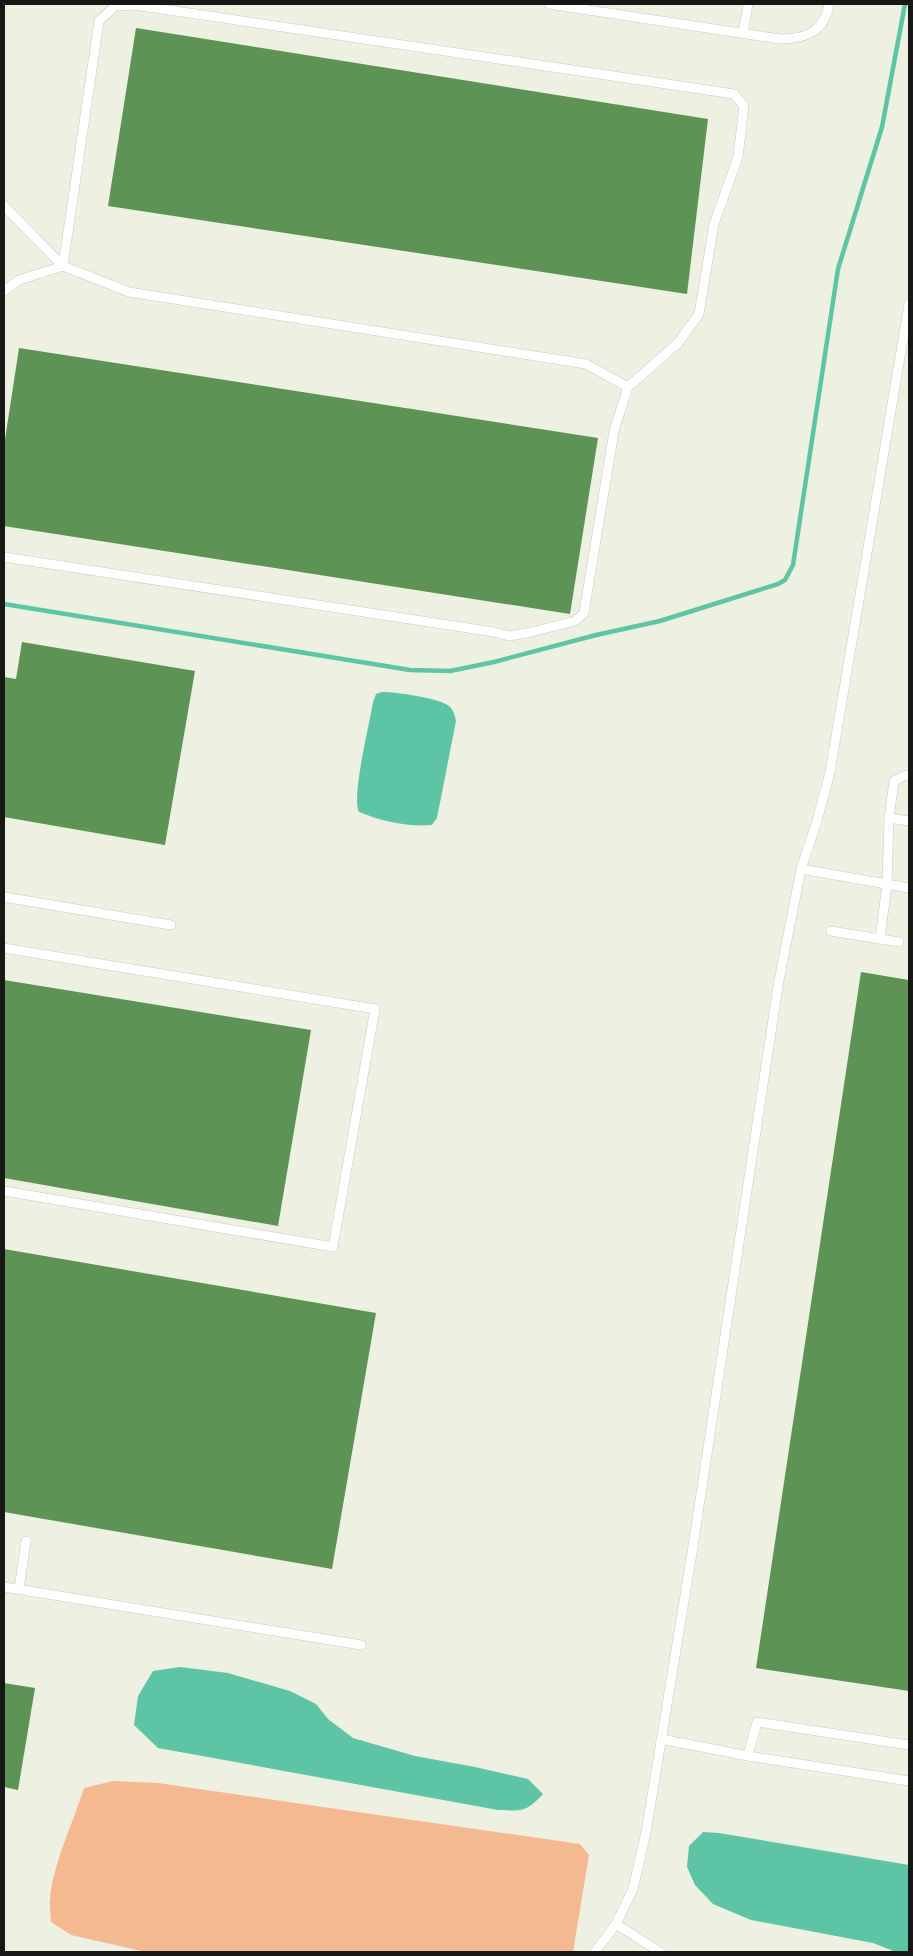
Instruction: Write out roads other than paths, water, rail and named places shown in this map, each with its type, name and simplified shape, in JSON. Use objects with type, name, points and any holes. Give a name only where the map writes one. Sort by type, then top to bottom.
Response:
[{"type":"lane","points":[[549,4],[780,39],[798,39],[810,33],[821,25],[828,12],[829,4]]},
{"type":"lane","points":[[743,33],[748,4]]},
{"type":"lane","points":[[4,557],[494,632],[509,636],[575,621],[584,612],[614,431],[628,387],[678,343],[700,314],[714,224],[738,157],[744,106],[734,94],[135,5],[115,6],[99,21],[63,266]]},
{"type":"lane","points":[[4,206],[63,266],[129,292],[586,364],[628,387]]},
{"type":"lane","points":[[4,291],[20,280],[63,266]]},
{"type":"lane","points":[[595,1952],[616,1924],[632,1890],[646,1832],[692,1553],[778,986],[802,869],[830,772],[909,304]]},
{"type":"lane","points":[[880,939],[887,884],[889,818],[894,781],[906,775],[909,776]]},
{"type":"lane","points":[[889,818],[909,821]]},
{"type":"lane","points":[[802,869],[909,888]]},
{"type":"lane","points":[[4,897],[171,925]]},
{"type":"lane","points":[[831,931],[899,942]]},
{"type":"lane","points":[[4,948],[375,1008],[334,1247],[4,1191]]},
{"type":"lane","points":[[19,1589],[26,1541]]},
{"type":"lane","points":[[4,1587],[361,1645]]},
{"type":"lane","points":[[748,1756],[757,1722],[909,1746]]},
{"type":"lane","points":[[661,1739],[748,1756],[909,1781]]},
{"type":"lane","points":[[616,1924],[660,1952]]},
{"type":"waterway","points":[[4,604],[410,670],[450,671],[660,621],[778,584],[785,580],[793,565],[838,269],[882,127],[905,4]]}]
